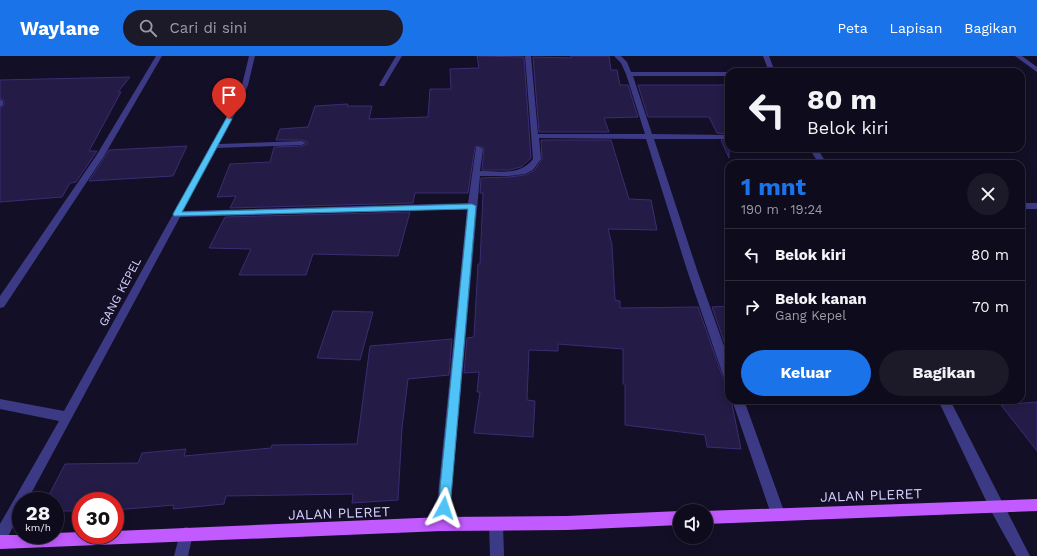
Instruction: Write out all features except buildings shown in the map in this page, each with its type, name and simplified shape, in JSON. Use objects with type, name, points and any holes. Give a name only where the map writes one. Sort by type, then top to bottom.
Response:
[{"type":"main road","name":"JALAN PLERET","points":[[713,517],[1037,505]]},
{"type":"main road","name":"JALAN PLERET","points":[[0,542],[442,524],[496,524],[673,518]]},
{"type":"street","points":[[0,304],[100,156],[159,56]]},
{"type":"street","name":"GANG KEPEL","points":[[0,537],[241,97],[252,56]]},
{"type":"street","points":[[382,85],[399,56]]},
{"type":"street","points":[[476,174],[514,173],[526,171],[537,159],[528,56]]},
{"type":"street","points":[[617,56],[624,62],[629,74],[692,270],[725,364]]},
{"type":"street","points":[[766,56],[770,68]]},
{"type":"street","points":[[1018,56],[1037,70]]},
{"type":"street","points":[[629,74],[725,74]]},
{"type":"street","points":[[536,136],[725,137]]},
{"type":"street","points":[[214,146],[302,143]]},
{"type":"street","points":[[442,524],[472,206],[479,149]]},
{"type":"street","points":[[177,214],[472,206]]},
{"type":"street","points":[[1025,206],[1037,206]]},
{"type":"street","points":[[0,404],[67,416]]},
{"type":"street","points":[[739,404],[778,514]]},
{"type":"street","points":[[946,404],[996,506],[1023,556]]},
{"type":"street","points":[[496,524],[497,556]]},
{"type":"street","points":[[181,556],[186,534]]},
{"type":"route","points":[[229,119],[177,214],[472,206],[444,508]]}]
